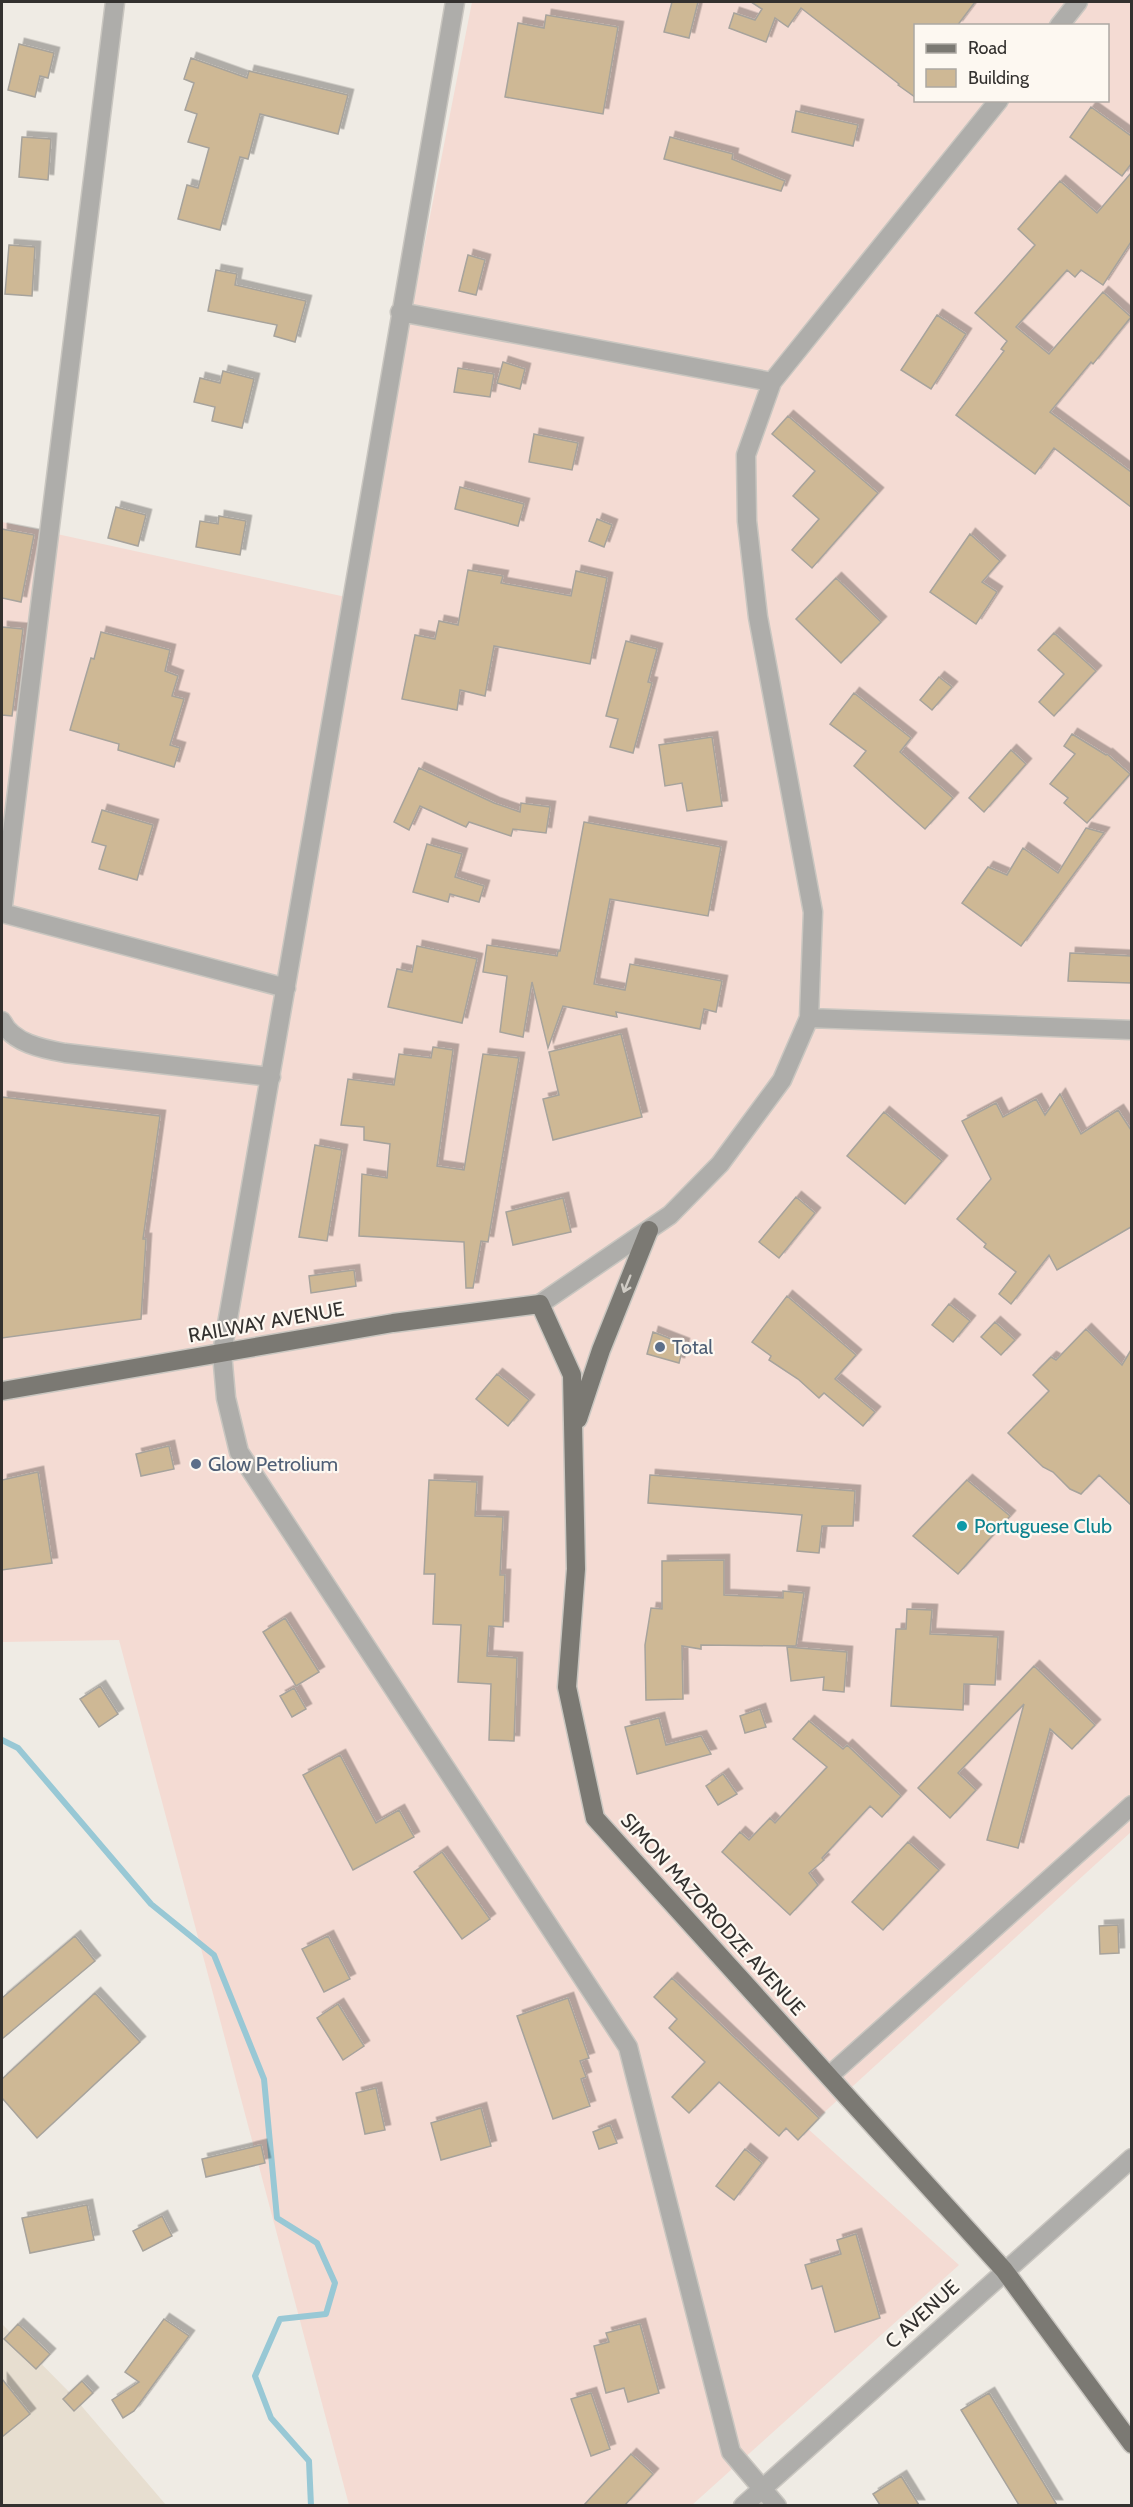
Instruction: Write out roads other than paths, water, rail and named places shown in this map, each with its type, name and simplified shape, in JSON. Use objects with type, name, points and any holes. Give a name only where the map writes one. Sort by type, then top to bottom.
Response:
[{"type":"main road","points":[[574,1430],[601,1350],[649,1230]]},
{"type":"main road","name":"RAILWAY AVENUE","points":[[2,1391],[393,1323],[540,1304]]},
{"type":"main road","name":"SIMON MAZORODZE AVENUE","points":[[540,1304],[572,1375],[576,1569],[567,1687],[595,1818],[1004,2270],[1131,2444]]},
{"type":"street","points":[[116,2],[2,913],[286,988]]},
{"type":"street","points":[[455,2],[222,1353],[226,1398],[239,1452],[628,2047],[731,2452],[777,2505]]},
{"type":"street","points":[[1061,24],[1078,2]]},
{"type":"street","points":[[540,1304],[670,1215],[720,1164],[782,1080],[809,1018],[813,912],[759,617],[747,521],[746,455],[772,382],[997,102]]},
{"type":"street","points":[[400,312],[772,382]]},
{"type":"street","points":[[809,1018],[1131,1030]]},
{"type":"street","points":[[2,1021],[6,1030],[36,1047],[64,1053],[271,1077]]},
{"type":"street","points":[[829,2076],[1131,1805]]},
{"type":"street","name":"C AVENUE","points":[[743,2505],[1131,2158]]},
{"type":"waterway","points":[[2,1740],[18,1748],[151,1904],[214,1955],[264,2079],[277,2218],[317,2243],[335,2283],[326,2314],[280,2319],[255,2376],[271,2418],[309,2461],[311,2506]]},
{"type":"place","name":"Total","points":[[660,1347]]},
{"type":"place","name":"Glow Petrolium","points":[[196,1464]]},
{"type":"place","name":"Portuguese Club","points":[[962,1526]]}]
